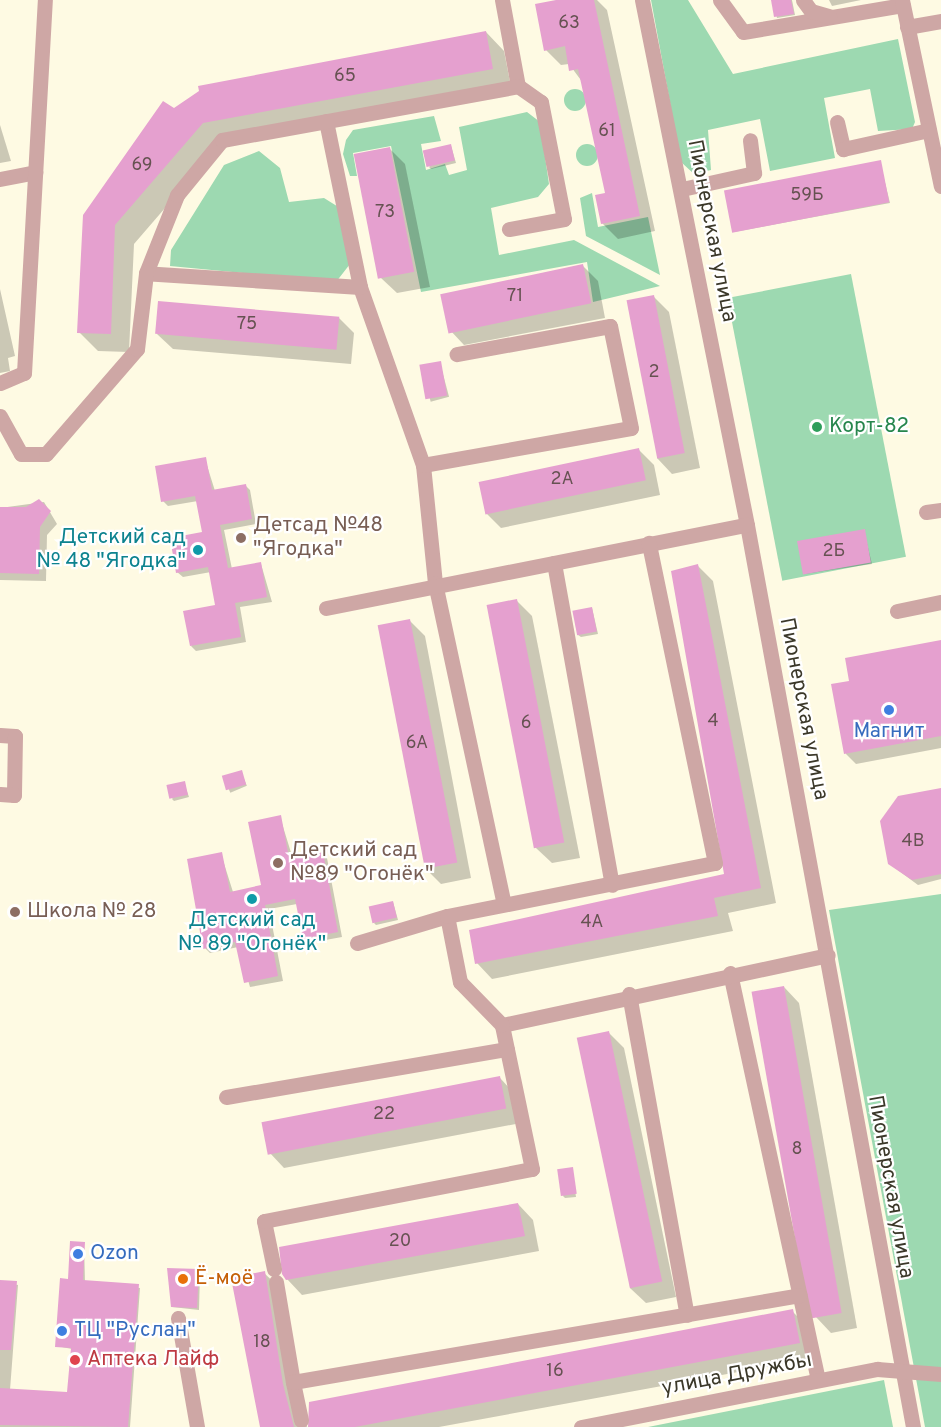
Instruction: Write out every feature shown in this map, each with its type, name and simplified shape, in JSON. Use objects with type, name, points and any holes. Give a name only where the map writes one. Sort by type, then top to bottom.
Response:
[{"type":"street","points":[[0,383],[24,373],[45,0]]},
{"type":"street","points":[[502,0],[518,86],[541,102],[564,219],[509,229]]},
{"type":"street","name":"Пионерская улица","points":[[642,0],[682,189],[747,525],[828,955],[913,1427]]},
{"type":"street","points":[[720,0],[743,32],[835,18],[903,3],[941,186]]},
{"type":"street","points":[[803,0],[811,12],[835,18]]},
{"type":"street","points":[[907,27],[941,21]]},
{"type":"street","points":[[0,416],[21,454],[46,454],[137,350],[146,273],[177,195],[222,140],[518,86]]},
{"type":"street","points":[[326,121],[360,287],[423,465],[435,583],[503,901]]},
{"type":"street","points":[[837,122],[843,149],[929,130]]},
{"type":"street","points":[[682,189],[754,173],[750,140]]},
{"type":"street","points":[[0,178],[35,172]]},
{"type":"street","points":[[146,273],[360,287]]},
{"type":"street","points":[[423,465],[631,428],[610,326],[457,354]]},
{"type":"street","points":[[326,608],[435,583],[554,563],[747,525]]},
{"type":"street","points":[[357,943],[503,901],[612,885],[715,863],[649,543]]},
{"type":"street","points":[[554,563],[612,885]]},
{"type":"street","points":[[897,610],[941,602]]},
{"type":"street","points":[[0,735],[15,736],[14,795],[0,794]]},
{"type":"street","points":[[301,1420],[264,1221],[532,1169],[502,1025],[460,982],[447,916]]},
{"type":"street","points":[[502,1025],[629,994],[828,955]]},
{"type":"street","points":[[730,973],[818,1380]]},
{"type":"street","points":[[629,994],[687,1315]]},
{"type":"street","points":[[226,1097],[507,1050]]},
{"type":"street","points":[[293,1382],[800,1295]]},
{"type":"street","points":[[178,1318],[197,1427]]},
{"type":"street","name":"улица Дружбы","points":[[581,1427],[877,1370],[941,1374]]},
{"type":"green space","points":[[651,0],[688,0],[733,74],[898,39],[915,122],[912,129],[878,131],[870,89],[824,98],[835,158],[770,171],[760,119],[708,130],[711,170],[694,174],[681,162]]},
{"type":"green space","points":[[575,89],[583,92],[586,100],[583,108],[575,111],[567,108],[564,100],[567,92]]},
{"type":"green space","points":[[527,112],[540,122],[549,184],[538,197],[491,208],[499,255],[574,240],[660,286],[593,302],[587,262],[421,292],[391,146],[353,153],[357,176],[350,176],[343,154],[346,140],[353,130],[434,116],[441,141],[421,144],[426,170],[445,164],[449,175],[467,170],[459,127]]},
{"type":"green space","points":[[587,144],[595,147],[598,155],[595,163],[587,166],[579,163],[576,155],[579,147]]},
{"type":"green space","points":[[259,151],[280,168],[289,202],[324,198],[340,208],[350,264],[336,282],[170,266],[171,250],[224,165]]},
{"type":"green space","points":[[592,193],[598,227],[648,217],[660,275],[586,236],[580,198]]},
{"type":"green space","name":"Корт-82","points":[[851,274],[906,557],[782,581],[727,298]]},
{"type":"green space","points":[[941,894],[941,1427],[925,1427],[829,910]]},
{"type":"green space","points":[[884,1380],[893,1427],[648,1427]]},
{"type":"building","points":[[556,0],[594,0],[640,216],[601,224],[595,195],[605,193],[578,69],[569,71],[565,46],[544,51],[535,4]]},
{"type":"building","points":[[771,0],[791,0],[794,14],[774,17]]},
{"type":"building","points":[[486,31],[493,69],[203,123],[115,225],[111,334],[77,333],[83,215],[163,101],[174,108],[199,91],[198,86]]},
{"type":"building","points":[[451,144],[455,161],[427,167],[423,151]]},
{"type":"building","points":[[390,147],[414,272],[378,279],[354,154]]},
{"type":"building","points":[[881,160],[889,202],[732,233],[724,191]]},
{"type":"building","points":[[583,264],[591,303],[449,333],[440,294]]},
{"type":"building","points":[[654,295],[685,453],[657,458],[627,300]]},
{"type":"building","points":[[158,301],[339,317],[336,350],[155,334]]},
{"type":"building","points":[[441,361],[447,395],[425,399],[419,365]]},
{"type":"building","points":[[639,448],[646,480],[485,514],[479,482]]},
{"type":"building","name":"Детский сад № 48 \"Ягодка\"","points":[[206,457],[212,490],[246,484],[252,519],[220,525],[228,568],[261,562],[267,597],[235,603],[241,637],[190,646],[183,611],[215,605],[208,567],[176,573],[170,538],[202,532],[195,496],[161,502],[155,466]]},
{"type":"building","points":[[39,499],[51,511],[40,527],[39,574],[0,573],[0,507],[26,507]]},
{"type":"building","points":[[865,529],[871,562],[803,574],[797,541]]},
{"type":"building","points":[[698,564],[761,888],[714,898],[718,916],[475,964],[469,930],[724,874],[671,571]]},
{"type":"building","points":[[517,599],[564,842],[534,848],[487,605]]},
{"type":"building","points":[[592,607],[597,632],[577,635],[572,611]]},
{"type":"building","points":[[410,619],[457,862],[425,869],[378,625]]},
{"type":"building","name":"Магнит","points":[[941,640],[941,736],[844,754],[831,684],[849,681],[845,658]]},
{"type":"building","points":[[242,770],[246,784],[226,790],[222,776]]},
{"type":"building","points":[[185,781],[188,795],[169,799],[166,785]]},
{"type":"building","points":[[941,788],[941,874],[912,880],[888,864],[880,821],[898,796]]},
{"type":"building","name":"Детский сад № 89 \"Огонёк\"","points":[[281,815],[289,858],[323,852],[338,932],[303,939],[295,899],[265,905],[278,976],[244,983],[235,942],[203,949],[187,859],[222,852],[230,892],[261,885],[248,822]]},
{"type":"building","points":[[393,901],[397,918],[372,923],[369,907]]},
{"type":"building","points":[[784,986],[842,1313],[809,1319],[752,992]]},
{"type":"building","points":[[609,1031],[662,1281],[630,1288],[577,1038]]},
{"type":"building","points":[[500,1076],[506,1108],[268,1155],[261,1122]]},
{"type":"building","points":[[573,1167],[577,1194],[561,1196],[557,1169]]},
{"type":"building","points":[[518,1203],[525,1236],[286,1280],[282,1274],[279,1247]]},
{"type":"building","points":[[70,1241],[85,1242],[83,1280],[139,1284],[128,1427],[0,1425],[0,1388],[67,1392],[71,1348],[55,1347],[60,1278],[68,1279]]},
{"type":"building","name":"Ё-моё","points":[[167,1268],[199,1269],[197,1308],[171,1307]]},
{"type":"building","points":[[265,1271],[283,1384],[294,1427],[260,1427],[231,1278]]},
{"type":"building","points":[[0,1280],[17,1281],[11,1350],[0,1350]]},
{"type":"building","points":[[793,1309],[800,1343],[355,1427],[308,1427],[309,1402]]},
{"type":"place","name":"Корт-82","points":[[817,427]]},
{"type":"place","name":"Детсад №48 \"Ягодка\"","points":[[241,538]]},
{"type":"place","name":"Детский сад № 48 \"Ягодка\"","points":[[198,550]]},
{"type":"place","name":"Магнит","points":[[889,710]]},
{"type":"place","name":"Детский сад №89 \"Огонёк\"","points":[[278,863]]},
{"type":"place","name":"Детский сад № 89 \"Огонёк\"","points":[[252,899]]},
{"type":"place","name":"Школа № 28","points":[[15,912]]},
{"type":"place","name":"Ozon","points":[[78,1254]]},
{"type":"place","name":"Ё-моё","points":[[183,1279]]},
{"type":"place","name":"ТЦ \"Руслан\"","points":[[62,1331]]},
{"type":"place","name":"Аптека Лайф","points":[[75,1360]]}]
